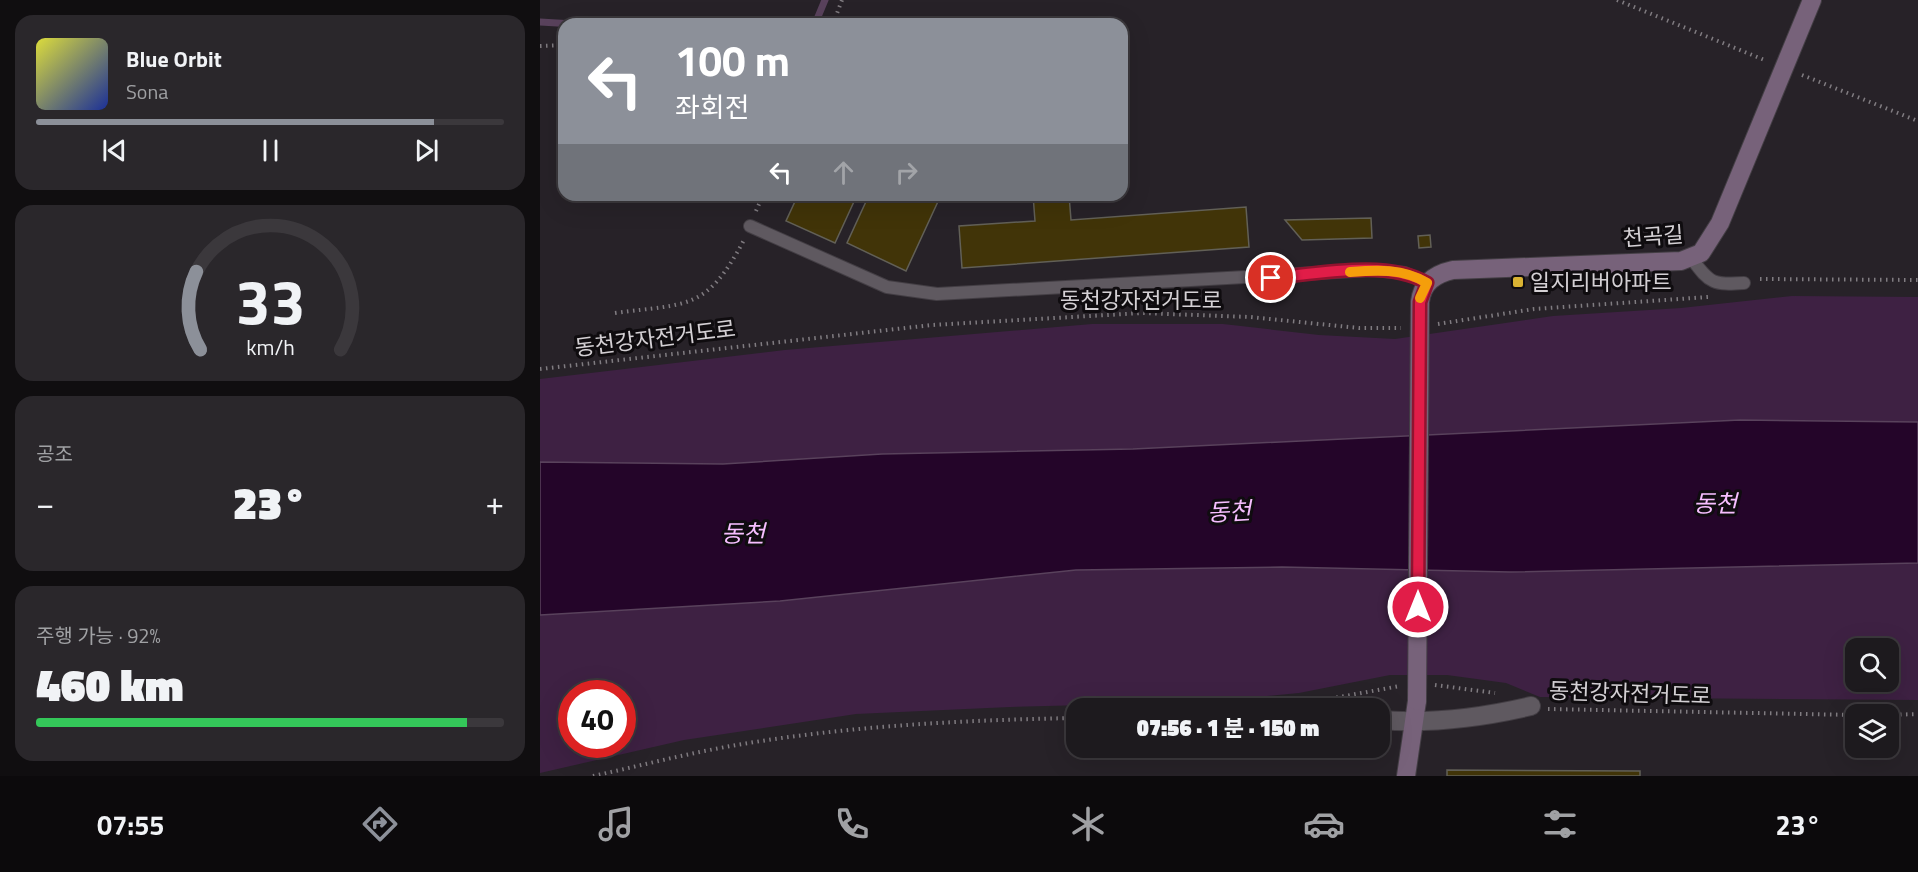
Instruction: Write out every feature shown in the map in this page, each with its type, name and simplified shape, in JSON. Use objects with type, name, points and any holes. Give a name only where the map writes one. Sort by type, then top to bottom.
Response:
[{"type":"street","name":"천곡길","points":[[1427,283],[1437,275],[1453,270],[1692,259],[1708,245],[1720,223],[1812,0]]},
{"type":"street","points":[[1406,776],[1421,693],[1420,302],[1427,283]]},
{"type":"street","points":[[1390,721],[1414,723],[1479,718],[1531,706]]},
{"type":"lane","points":[[750,226],[887,287],[936,294],[1372,270],[1405,273],[1427,283]]},
{"type":"lane","points":[[1692,259],[1709,280],[1718,284],[1744,283]]},
{"type":"path","points":[[835,18],[842,0]]},
{"type":"path","points":[[540,46],[558,45]]},
{"type":"path","points":[[615,313],[690,303],[710,291],[730,265],[760,201]]},
{"type":"path","points":[[1744,283],[1757,279],[1801,278],[1918,280]]},
{"type":"path","points":[[1430,325],[1534,309],[1680,301],[1713,296]]},
{"type":"path","name":"동천강자전거도로","points":[[540,369],[932,325],[1142,313],[1250,317],[1359,328],[1408,327]]},
{"type":"path","points":[[1421,693],[1445,685],[1499,694]]},
{"type":"path","points":[[1334,698],[1405,686]]},
{"type":"path","name":"동천강자전거도로","points":[[1531,706],[1553,710],[1845,715]]},
{"type":"path","points":[[1899,715],[1918,714]]},
{"type":"path","points":[[592,776],[731,746],[846,730],[994,720],[1066,718]]},
{"type":"shaded area","points":[[1792,296],[1918,297],[1918,422],[1740,420],[1133,449],[882,454],[723,464],[540,462],[540,379],[785,350],[1092,324],[1223,324],[1319,335],[1395,339],[1553,316],[1681,308]]},
{"type":"shaded area","points":[[1918,563],[1918,700],[1540,697],[1506,683],[1447,675],[1390,675],[1299,693],[1247,698],[1066,698],[1066,706],[856,714],[684,740],[636,751],[636,680],[558,680],[558,758],[605,758],[540,773],[540,615],[780,601],[1076,570],[1282,567],[1510,572]]},
{"type":"water","name":"동천","points":[[1740,420],[1918,422],[1918,563],[1510,572],[1282,567],[1076,570],[780,601],[540,615],[540,462],[723,464],[882,454],[1133,449]]},
{"type":"building","points":[[795,201],[854,201],[835,243],[786,221]]},
{"type":"building","points":[[866,201],[938,201],[906,271],[847,243]]},
{"type":"building","points":[[1033,201],[1069,201],[1071,220],[1246,207],[1249,247],[962,268],[959,226],[1035,221]]},
{"type":"building","points":[[1371,218],[1372,238],[1302,240],[1285,220]]},
{"type":"building","points":[[1430,235],[1431,247],[1419,248],[1418,236]]},
{"type":"building","points":[[1447,770],[1640,771],[1640,776],[1447,776]]},
{"type":"waterway","points":[[818,18],[825,0]]},
{"type":"waterway","points":[[540,22],[558,23]]},
{"type":"slow traffic","points":[[1350,272],[1390,271],[1418,277],[1427,283],[1420,298]]},
{"type":"place","name":"일지리버아파트","points":[[1518,282]]},
{"type":"route","points":[[1271,278],[1372,270],[1405,273],[1427,283],[1420,302],[1418,607]]}]
